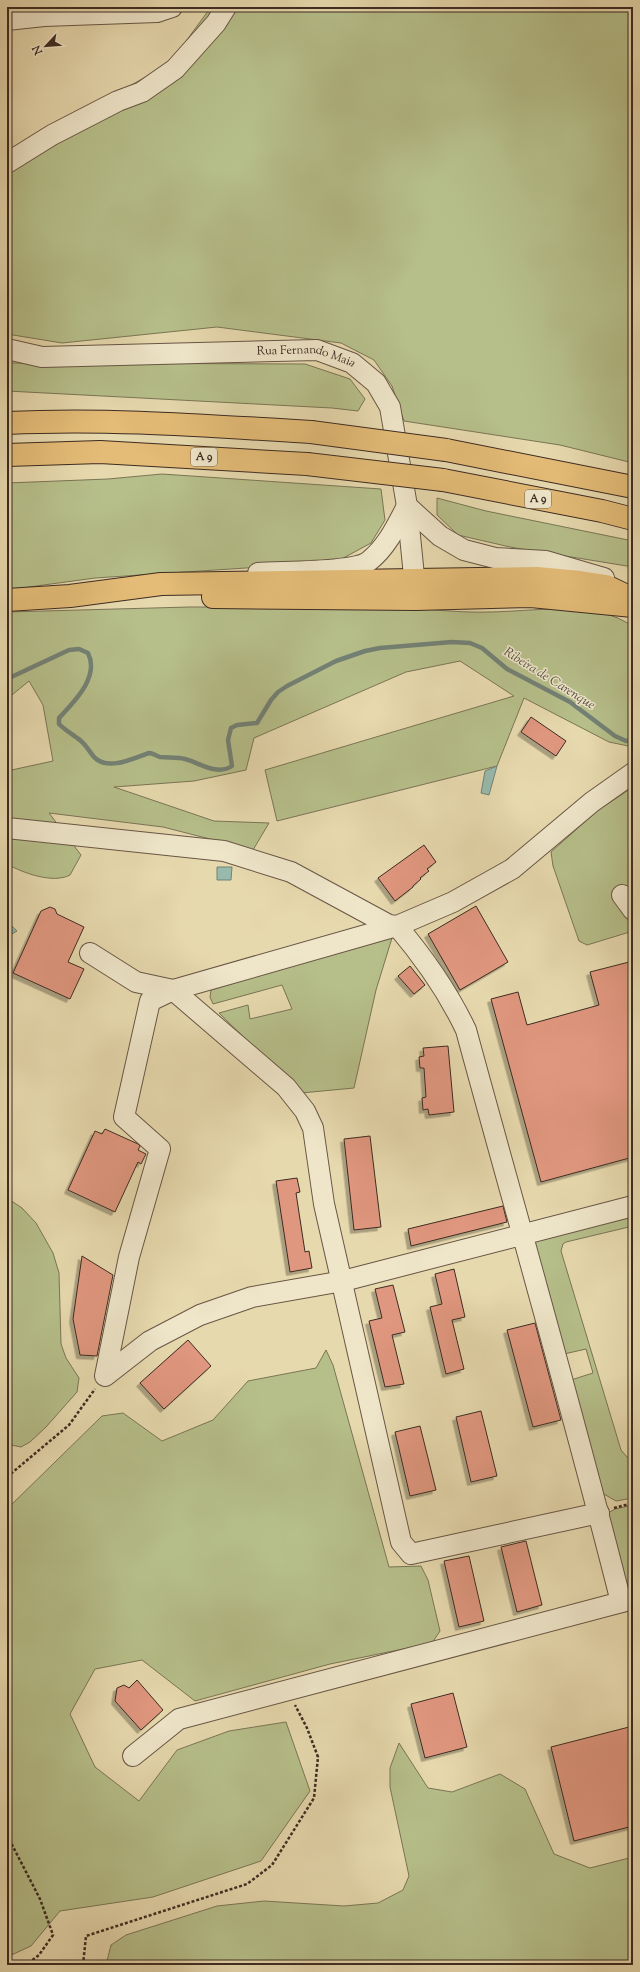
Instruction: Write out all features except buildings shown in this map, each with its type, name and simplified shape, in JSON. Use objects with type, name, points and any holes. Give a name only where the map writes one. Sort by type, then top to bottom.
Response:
[{"type":"main road","points":[[7,408],[51,421]]},
{"type":"main road","points":[[7,423],[51,421],[181,424],[311,432],[446,450],[633,487]]},
{"type":"main road","name":"A 9","points":[[7,455],[100,452],[307,464],[443,480],[602,511],[633,519]]},
{"type":"main road","points":[[7,600],[70,596],[415,589],[537,578],[606,586],[633,599]]},
{"type":"main road","points":[[70,596],[160,584],[415,589],[531,596],[633,606]]},
{"type":"street","points":[[7,20],[44,16],[157,12],[172,7]]},
{"type":"street","points":[[7,163],[52,135],[118,101],[142,92],[175,69],[216,23],[226,7]]},
{"type":"street","name":"Rua Fernando Maia","points":[[7,349],[42,357],[317,350],[352,363],[376,383],[390,408],[407,506],[415,589]]},
{"type":"street","points":[[160,584],[245,573],[345,569],[368,561],[390,538],[407,506],[440,536],[464,550],[494,558],[546,561],[619,583],[633,594]]},
{"type":"street","points":[[105,1376],[129,1257],[160,1150],[124,1117],[150,1001],[173,990],[397,926],[454,902],[512,868],[592,802],[633,773]]},
{"type":"street","points":[[7,828],[224,851],[291,872],[389,925],[397,926],[435,973],[453,1003],[466,1030],[599,1513],[627,1601],[179,1719],[132,1756]]},
{"type":"street","points":[[90,953],[136,982],[173,990],[286,1087],[305,1112],[313,1128],[324,1204],[343,1280],[401,1542],[411,1554],[599,1513]]},
{"type":"street","points":[[105,1376],[150,1341],[200,1316],[252,1297],[343,1280],[633,1206]]},
{"type":"path","points":[[7,1477],[69,1425],[90,1394],[105,1376]]},
{"type":"path","points":[[83,1965],[86,1936],[247,1884],[272,1865],[314,1798],[318,1757],[308,1728],[287,1690]]},
{"type":"path","points":[[7,1835],[40,1899],[53,1935],[39,1955],[26,1965]]},
{"type":"green space","points":[[211,7],[633,7],[633,463],[560,445],[404,421],[392,386],[374,360],[341,343],[217,327],[62,343],[7,334],[7,156],[170,63]]},
{"type":"green space","points":[[7,363],[305,364],[350,379],[365,399],[358,411],[332,408],[7,391]]},
{"type":"green space","points":[[162,474],[381,489],[385,520],[371,543],[336,562],[95,578],[7,590],[7,483],[108,479]]},
{"type":"green space","points":[[437,498],[486,511],[633,541],[633,567],[510,547],[458,535],[437,515]]},
{"type":"green space","points":[[189,607],[404,608],[478,612],[563,609],[583,610],[618,618],[633,627],[633,747],[609,742],[524,698],[497,766],[277,821],[265,770],[514,696],[460,661],[406,672],[254,738],[246,770],[194,781],[114,787],[214,821],[269,823],[253,850],[163,827],[49,813],[81,855],[70,875],[47,878],[29,874],[7,864],[7,771],[53,761],[43,705],[29,681],[7,699],[7,612]]},
{"type":"green space","points":[[633,787],[633,931],[587,945],[579,941],[553,866],[551,852],[597,811]]},
{"type":"green space","points":[[387,937],[392,938],[376,990],[354,1088],[301,1093],[219,1013],[248,1005],[250,1019],[292,1009],[282,985],[213,1004],[210,997],[211,990]]},
{"type":"green space","points":[[7,1198],[22,1208],[36,1223],[53,1253],[59,1273],[61,1344],[66,1358],[79,1378],[77,1392],[46,1427],[30,1442],[21,1447],[11,1445],[7,1436]]},
{"type":"green space","points":[[633,1212],[633,1226],[566,1242],[563,1244],[561,1251],[621,1450],[627,1457],[633,1460],[633,1498],[616,1501],[602,1493],[571,1380],[593,1373],[586,1349],[564,1354],[535,1245],[537,1237]]},
{"type":"green space","points":[[326,1350],[333,1365],[389,1567],[421,1566],[428,1580],[440,1631],[432,1643],[330,1664],[195,1701],[142,1660],[95,1669],[70,1714],[95,1767],[139,1801],[177,1750],[229,1731],[286,1722],[310,1791],[261,1861],[153,1897],[60,1911],[31,1946],[7,1957],[7,1509],[102,1416],[123,1413],[162,1441],[213,1420],[248,1381],[316,1368]]},
{"type":"green space","points":[[633,1505],[633,1591],[627,1589],[608,1513],[615,1509]]},
{"type":"green space","points":[[399,1743],[428,1788],[452,1792],[500,1774],[525,1789],[554,1854],[590,1868],[633,1857],[633,1965],[106,1965],[111,1945],[126,1935],[217,1906],[264,1901],[344,1906],[378,1903],[403,1890],[409,1876],[390,1787],[390,1768]]},
{"type":"shaded area","points":[[497,766],[489,795],[481,793],[485,771]]},
{"type":"shaded area","points":[[217,867],[232,867],[231,880],[217,880]]},
{"type":"shaded area","points":[[7,909],[11,925],[17,931],[7,937]]},
{"type":"waterway","name":"Ribeira de Carenque","points":[[7,679],[69,650],[79,649],[88,653],[91,662],[91,671],[88,680],[78,697],[59,718],[59,724],[83,743],[95,758],[101,762],[114,763],[150,753],[160,757],[185,759],[208,768],[220,770],[232,766],[228,740],[231,728],[237,725],[257,723],[271,700],[278,692],[336,661],[365,651],[380,648],[452,642],[470,643],[482,648],[507,669],[570,702],[615,736],[626,741],[633,740]]}]
